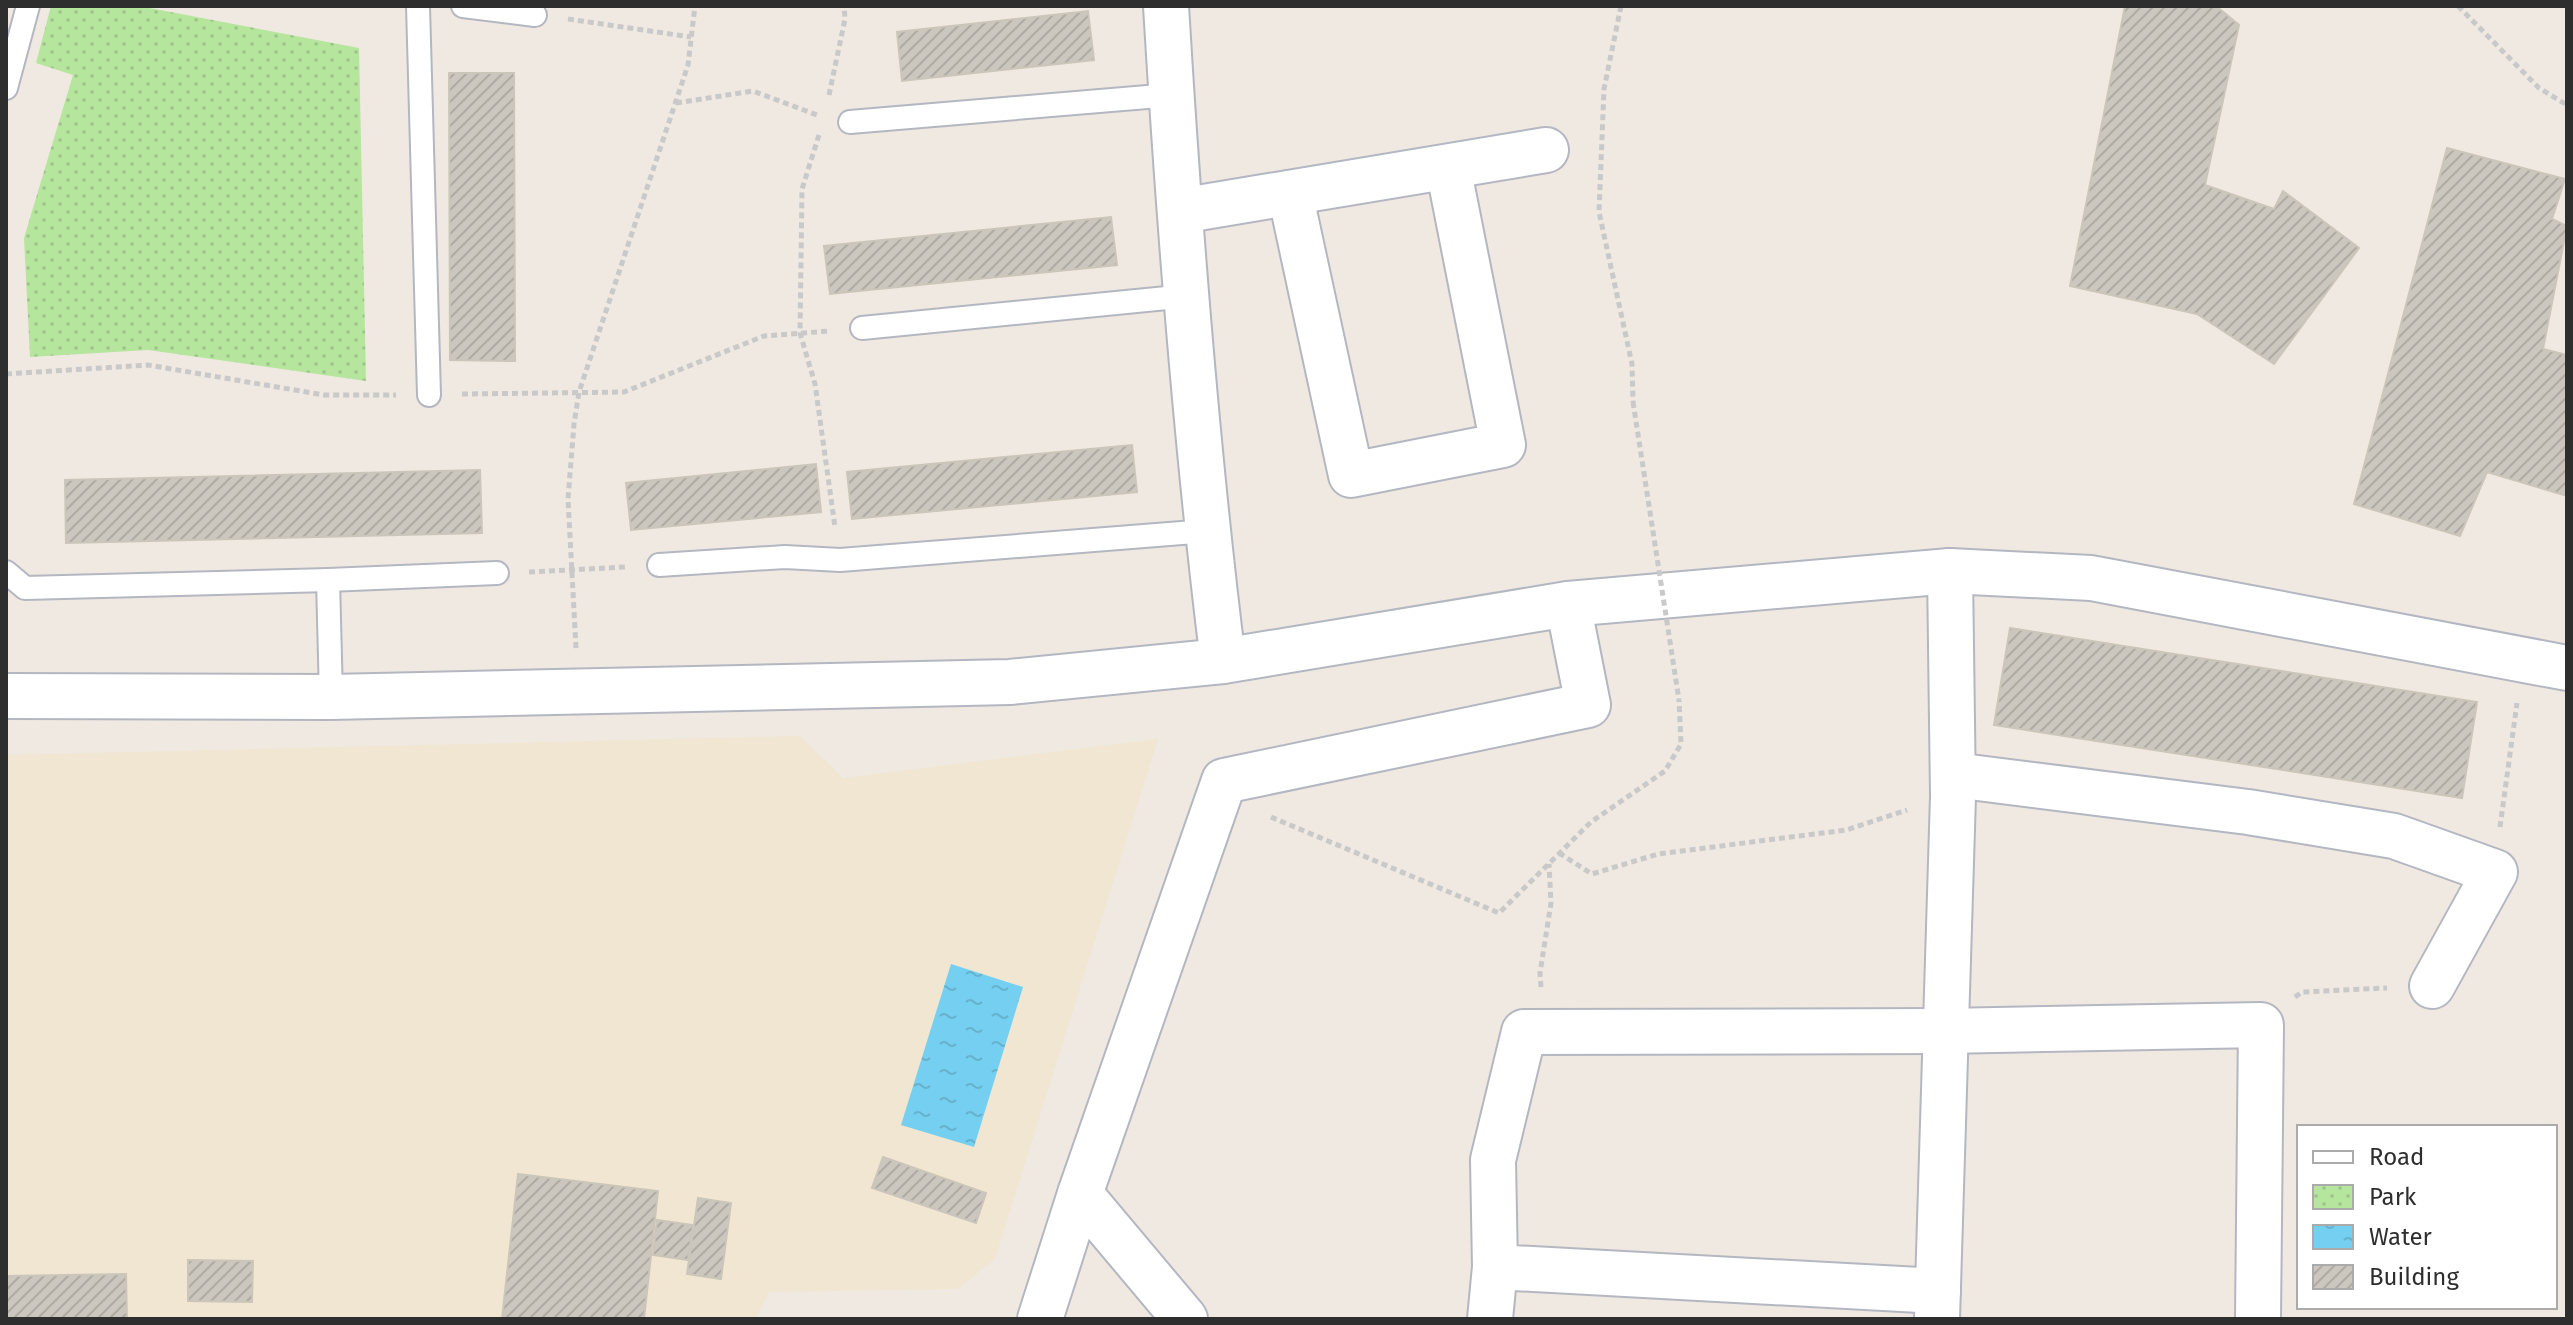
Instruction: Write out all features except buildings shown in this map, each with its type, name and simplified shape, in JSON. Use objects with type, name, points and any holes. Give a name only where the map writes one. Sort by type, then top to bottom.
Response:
[{"type":"street","points":[[1166,6],[1207,531],[1223,661]]},
{"type":"street","points":[[1180,211],[1546,150]]},
{"type":"street","points":[[1290,193],[1351,475],[1503,445],[1448,167]]},
{"type":"street","points":[[1495,1267],[1937,1305],[1954,775],[1950,571]]},
{"type":"street","points":[[6,696],[331,697],[1010,682],[1223,661],[1568,604],[1950,571],[2091,578],[2567,668]]},
{"type":"street","points":[[1040,1319],[1080,1194],[1224,781],[1588,705],[1568,604]]},
{"type":"street","points":[[1954,775],[2248,812],[2394,836],[2495,872],[2432,986]]},
{"type":"street","points":[[1490,1319],[1495,1267],[1493,1160],[1524,1032],[1945,1031],[2261,1025],[2258,1319]]},
{"type":"street","points":[[1080,1194],[1185,1319]]},
{"type":"lane","points":[[6,88],[28,6]]},
{"type":"lane","points":[[418,6],[429,395]]},
{"type":"lane","points":[[463,6],[535,15]]},
{"type":"lane","points":[[850,122],[1171,95]]},
{"type":"lane","points":[[862,328],[1187,296]]},
{"type":"lane","points":[[659,565],[785,557],[840,560],[1207,531]]},
{"type":"lane","points":[[6,572],[25,588],[497,573]]},
{"type":"lane","points":[[328,580],[331,697]]},
{"type":"path","points":[[576,653],[568,499],[579,392],[688,65],[695,6]]},
{"type":"path","points":[[840,560],[815,384],[800,333],[802,189],[824,118],[845,19],[844,6]]},
{"type":"path","points":[[1218,796],[1499,913],[1591,822],[1665,771],[1681,744],[1679,700],[1633,402],[1632,364],[1599,212],[1604,89],[1621,6]]},
{"type":"path","points":[[2458,6],[2539,88],[2567,105]]},
{"type":"path","points":[[535,15],[691,37]]},
{"type":"path","points":[[676,103],[753,91],[824,118],[850,122]]},
{"type":"path","points":[[497,573],[659,565]]},
{"type":"path","points":[[2495,872],[2522,659]]},
{"type":"path","points":[[1559,853],[1592,874],[1658,854],[1846,830],[1896,814]]},
{"type":"path","points":[[1544,1032],[1540,973],[1551,903],[1549,864]]},
{"type":"path","points":[[2261,1025],[2302,992],[2432,986]]},
{"type":"shaded area","points":[[800,736],[843,778],[1158,739],[995,1259],[958,1289],[769,1292],[756,1319],[6,1319],[6,755]]},
{"type":"green space","points":[[51,6],[139,6],[359,48],[366,381],[148,350],[30,357],[24,238],[73,75],[36,63]]},
{"type":"water","points":[[951,964],[1023,987],[974,1147],[901,1125]]}]
